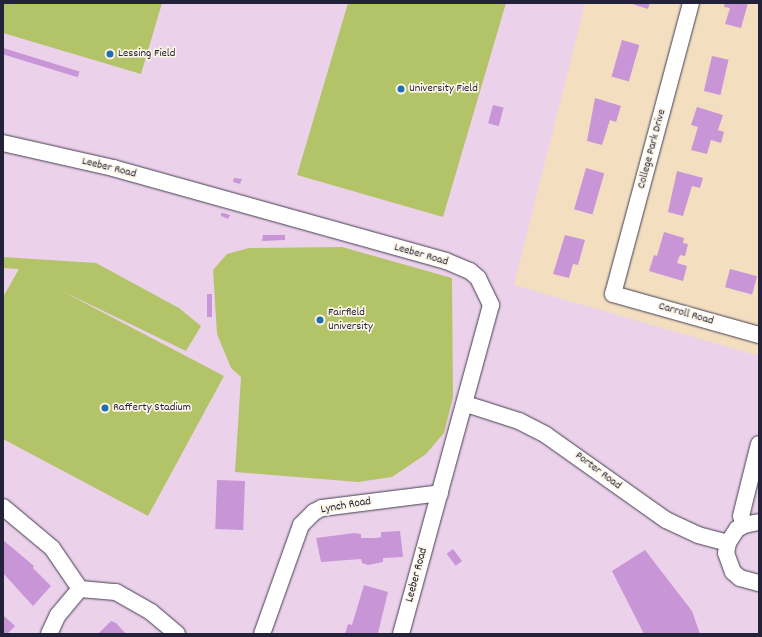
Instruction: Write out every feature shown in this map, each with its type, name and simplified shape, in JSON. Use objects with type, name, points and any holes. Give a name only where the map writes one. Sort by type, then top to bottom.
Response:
[{"type":"street","name":"College Park Drive","points":[[613,294],[691,3]]},
{"type":"street","name":"Leeber Road","points":[[3,143],[113,168],[446,261],[470,271],[478,278],[491,305],[466,404],[401,634]]},
{"type":"street","name":"Carroll Road","points":[[613,294],[759,335]]},
{"type":"street","name":"Porter Road","points":[[466,404],[519,421],[546,435],[666,520],[698,535],[728,543]]},
{"type":"street","points":[[751,524],[741,516],[759,444]]},
{"type":"street","name":"Lynch Road","points":[[262,634],[301,525],[314,512],[322,508],[440,493]]},
{"type":"street","points":[[3,507],[52,548],[80,590]]},
{"type":"street","points":[[751,524],[737,529],[728,543],[726,552],[733,572],[740,578],[759,583]]},
{"type":"street","points":[[49,634],[58,615],[80,590]]},
{"type":"street","points":[[80,590],[116,592],[151,612],[177,634]]},
{"type":"shaded area","name":"Fairfield University","points":[[3,3],[585,3],[514,285],[759,356],[759,634],[3,634]]},
{"type":"green space","name":"Lessing Field","points":[[3,3],[162,3],[141,74],[3,33]]},
{"type":"green space","name":"University Field","points":[[348,3],[506,3],[443,217],[297,175]]},
{"type":"green space","points":[[342,247],[452,278],[453,397],[444,433],[426,454],[392,477],[358,482],[235,472],[241,377],[231,368],[217,334],[213,270],[227,254],[249,248]]},
{"type":"green space","name":"Rafferty Stadium","points":[[3,257],[96,263],[179,308],[201,326],[186,351],[60,290],[224,376],[148,516],[3,439],[3,297],[19,269],[3,268]]},
{"type":"building","points":[[629,3],[650,3],[648,9]]},
{"type":"building","points":[[725,3],[748,3],[741,28],[725,24],[730,8],[724,7]]},
{"type":"building","points":[[622,40],[639,45],[629,81],[612,77]]},
{"type":"building","points":[[3,48],[80,71],[78,77],[3,54]]},
{"type":"building","points":[[712,56],[729,60],[720,95],[704,91]]},
{"type":"building","points":[[595,98],[621,106],[616,122],[610,120],[602,145],[587,141]]},
{"type":"building","points":[[493,105],[504,108],[499,126],[488,123]]},
{"type":"building","points":[[697,107],[723,115],[718,130],[724,132],[721,143],[711,140],[707,154],[691,150],[698,127],[691,125]]},
{"type":"building","points":[[586,168],[604,173],[592,215],[574,209]]},
{"type":"building","points":[[677,171],[703,178],[700,188],[692,186],[683,216],[668,212]]},
{"type":"building","points":[[234,178],[242,179],[240,184],[233,182]]},
{"type":"building","points":[[221,213],[230,215],[228,219],[221,216]]},
{"type":"building","points":[[664,232],[684,238],[683,243],[688,244],[685,256],[680,255],[677,263],[687,266],[683,281],[649,271],[654,255],[657,256]]},
{"type":"building","points":[[263,235],[285,235],[285,240],[262,241]]},
{"type":"building","points":[[565,235],[585,240],[578,265],[573,264],[569,278],[553,274]]},
{"type":"building","points":[[730,269],[757,276],[752,295],[725,287]]},
{"type":"building","points":[[207,294],[212,294],[212,317],[207,317]]},
{"type":"building","points":[[217,480],[245,481],[243,530],[215,529]]},
{"type":"building","points":[[400,531],[403,557],[383,558],[383,562],[368,565],[362,563],[361,559],[321,562],[316,538],[354,533],[361,534],[361,538],[376,538],[381,537],[381,532]]},
{"type":"building","points":[[3,540],[34,566],[33,568],[51,586],[33,606],[3,573]]},
{"type":"building","points":[[453,549],[462,561],[456,566],[447,554]]},
{"type":"building","points":[[645,550],[692,611],[700,634],[644,634],[612,571]]},
{"type":"building","points":[[364,585],[388,592],[378,633],[345,634],[348,624],[352,625]]},
{"type":"building","points":[[3,615],[15,626],[7,634],[3,634]]},
{"type":"building","points":[[111,621],[116,623],[126,634],[98,634]]},
{"type":"place","name":"Lessing Field","points":[[110,54]]},
{"type":"place","name":"University Field","points":[[401,89]]},
{"type":"place","name":"Fairfield University","points":[[320,320]]},
{"type":"place","name":"Rafferty Stadium","points":[[105,408]]}]
